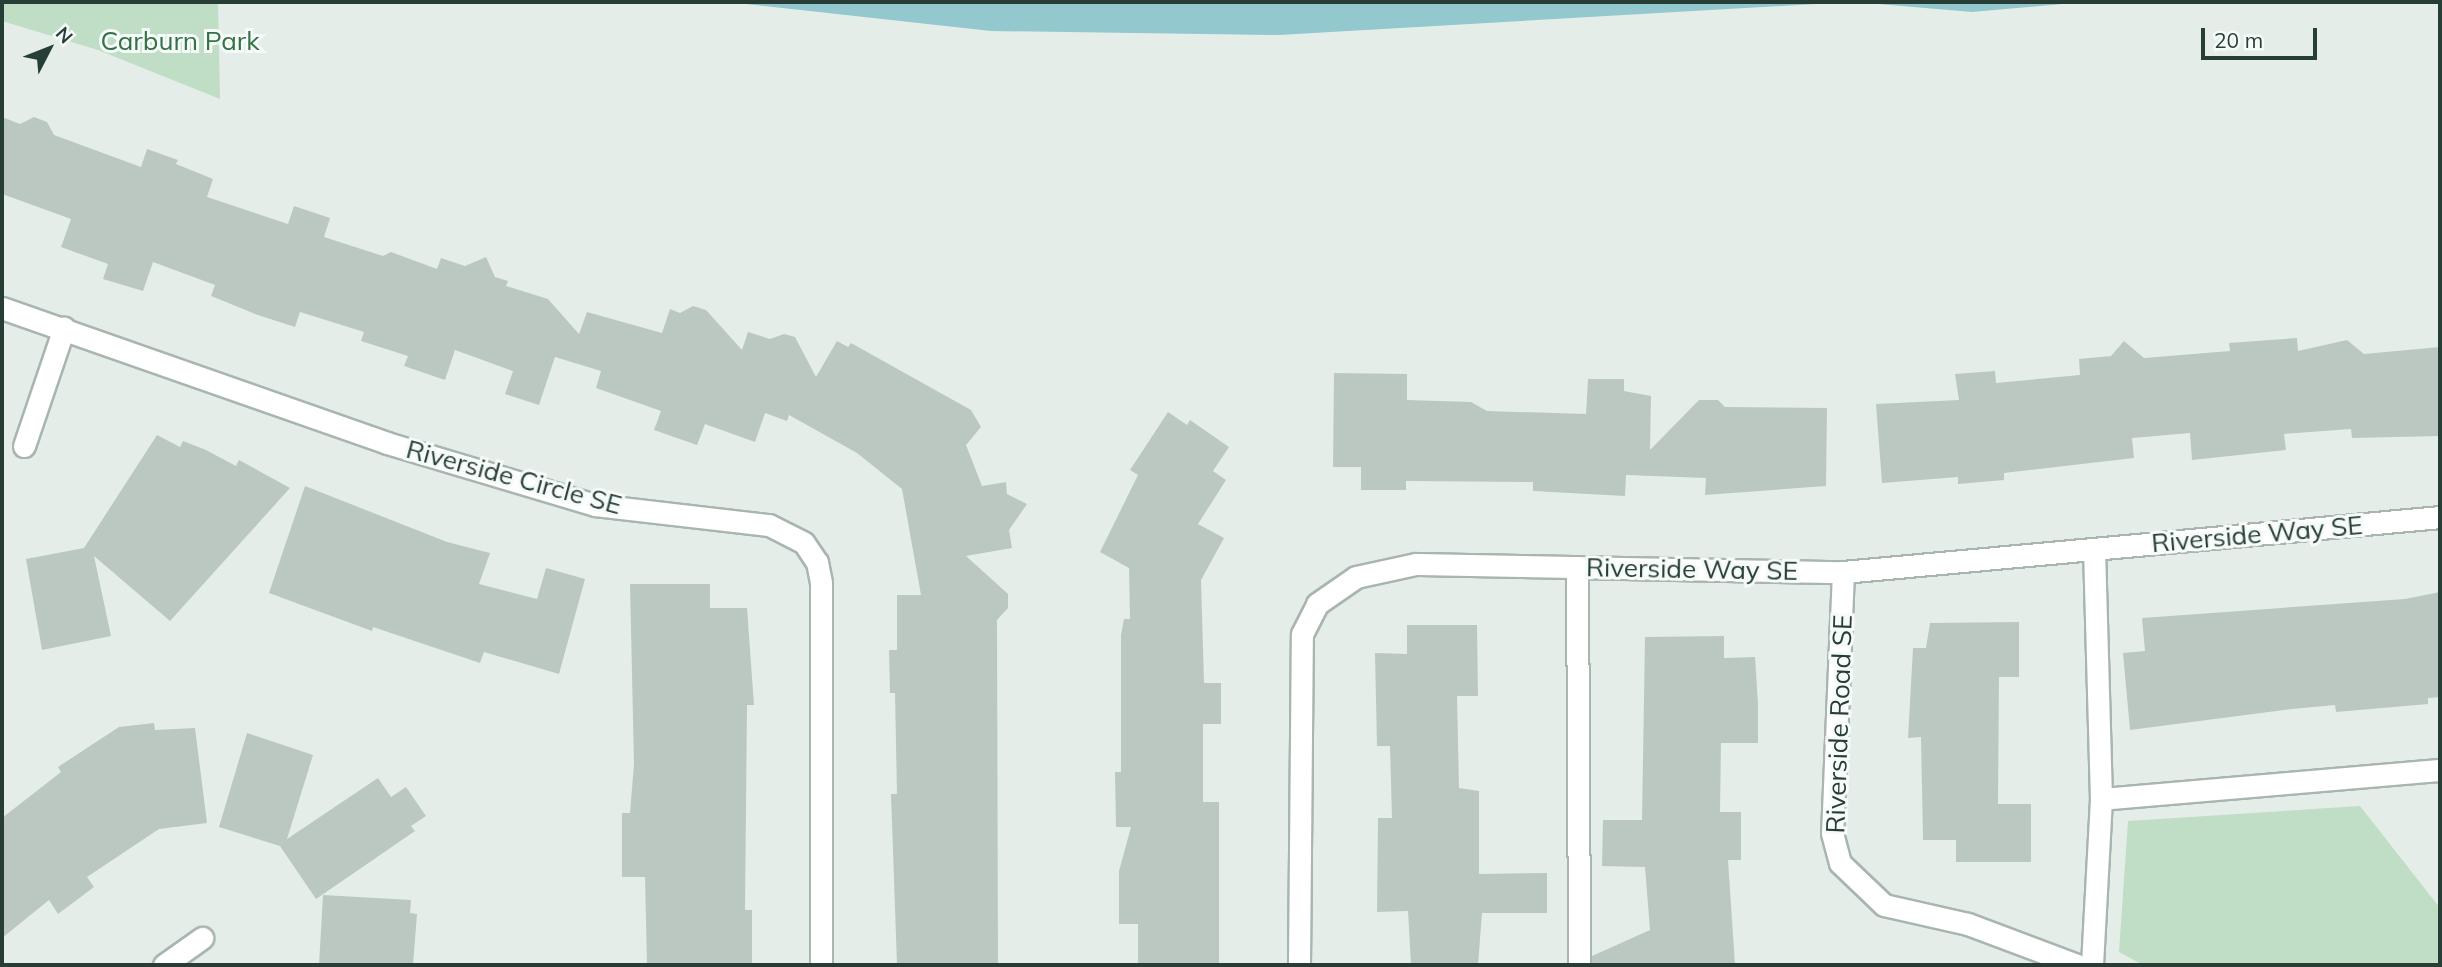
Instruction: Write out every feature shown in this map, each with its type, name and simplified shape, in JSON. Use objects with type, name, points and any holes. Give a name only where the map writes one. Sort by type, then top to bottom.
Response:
[{"type":"street","name":"Riverside Circle SE","points":[[2,308],[387,443],[595,505],[769,525],[804,543],[817,562],[821,583],[821,965]]},
{"type":"street","points":[[24,446],[64,328]]},
{"type":"street","name":"Riverside Way SE","points":[[1299,965],[1303,634],[1317,604],[1342,582],[1416,564],[1843,572],[2440,517]]},
{"type":"street","points":[[2092,965],[2101,799],[2094,549]]},
{"type":"street","points":[[1577,567],[1579,965]]},
{"type":"street","name":"Riverside Road SE","points":[[1843,572],[1832,834],[1840,863],[1884,905],[1968,924],[2077,965]]},
{"type":"street","points":[[2101,799],[2440,770]]},
{"type":"street","points":[[164,965],[202,938]]},
{"type":"green space","name":"Carburn Park","points":[[2,2],[218,2],[220,99],[98,50],[2,21]]},
{"type":"green space","points":[[2360,806],[2440,908],[2440,965],[2143,965],[2119,952],[2128,821]]},
{"type":"water","points":[[728,2],[1850,2],[1279,35],[991,31]]},
{"type":"water","points":[[1855,2],[2084,2],[1972,12]]},
{"type":"building","points":[[2,117],[20,124],[34,117],[47,122],[54,135],[141,167],[147,149],[178,160],[176,164],[213,179],[207,197],[288,224],[294,206],[330,218],[324,237],[383,256],[391,252],[437,269],[441,258],[465,266],[486,257],[495,277],[508,281],[506,286],[548,299],[579,334],[587,312],[662,333],[670,309],[680,313],[693,306],[706,310],[742,350],[748,332],[770,339],[784,334],[795,337],[816,377],[837,341],[848,347],[851,343],[971,410],[981,427],[966,445],[982,486],[1006,482],[1007,494],[1027,504],[1009,530],[1012,548],[966,556],[1008,594],[1008,608],[997,620],[998,965],[897,965],[891,794],[897,794],[895,693],[890,693],[889,650],[897,650],[897,595],[921,595],[902,489],[857,453],[789,415],[787,421],[765,413],[755,442],[705,424],[697,445],[654,430],[661,411],[596,388],[601,371],[555,357],[539,405],[505,394],[513,371],[455,350],[445,380],[404,366],[408,356],[361,341],[364,332],[300,312],[295,327],[258,315],[211,296],[215,285],[153,262],[143,291],[103,279],[108,264],[61,247],[71,219],[2,194]]},
{"type":"building","points":[[2297,338],[2298,351],[2347,340],[2364,354],[2440,347],[2440,436],[2352,438],[2351,429],[2284,434],[2286,450],[2192,460],[2190,433],[2132,438],[2134,458],[2004,473],[2004,480],[1958,484],[1958,477],[1882,483],[1876,404],[1959,400],[1955,374],[1995,371],[1996,383],[2080,375],[2079,359],[2111,356],[2124,341],[2144,358],[2230,351],[2229,343]]},
{"type":"building","points":[[1334,373],[1407,374],[1407,400],[1471,402],[1487,411],[1586,414],[1588,379],[1624,379],[1624,391],[1651,396],[1650,450],[1699,400],[1718,400],[1725,407],[1827,408],[1826,486],[1705,495],[1706,478],[1626,475],[1625,496],[1533,491],[1533,482],[1406,481],[1406,490],[1361,490],[1361,467],[1333,467]]},
{"type":"building","points":[[1168,412],[1187,425],[1190,420],[1229,447],[1213,471],[1226,480],[1198,524],[1224,538],[1201,580],[1204,683],[1221,683],[1221,724],[1203,724],[1203,802],[1219,802],[1219,965],[1138,965],[1138,924],[1119,924],[1119,871],[1131,827],[1116,827],[1115,772],[1121,772],[1121,635],[1124,619],[1130,619],[1129,568],[1100,552],[1138,475],[1130,470]]},
{"type":"building","points":[[157,435],[180,447],[183,441],[206,450],[236,466],[239,460],[290,488],[170,621],[94,556],[111,636],[42,650],[26,559],[84,548]]},
{"type":"building","points":[[305,486],[447,542],[490,553],[479,584],[537,599],[546,568],[585,579],[559,674],[484,652],[480,663],[373,627],[372,631],[269,593]]},
{"type":"building","points":[[630,584],[710,584],[710,608],[747,608],[754,705],[747,705],[745,910],[752,910],[752,965],[647,965],[645,877],[622,877],[622,813],[630,813],[634,764]]},
{"type":"building","points":[[2440,592],[2440,697],[2428,698],[2428,704],[2336,712],[2335,705],[2130,730],[2123,653],[2145,651],[2142,618],[2405,599]]},
{"type":"building","points":[[2019,622],[2019,677],[1999,677],[1998,804],[2031,804],[2031,862],[1956,862],[1956,840],[1923,840],[1921,737],[1908,738],[1913,648],[1926,648],[1930,623]]},
{"type":"building","points":[[1407,625],[1477,625],[1478,696],[1457,696],[1459,788],[1479,791],[1479,874],[1547,873],[1547,913],[1482,913],[1478,965],[1411,965],[1408,911],[1377,912],[1378,818],[1392,818],[1390,746],[1377,746],[1375,653],[1407,654]]},
{"type":"building","points":[[1724,636],[1724,658],[1755,657],[1758,704],[1758,743],[1721,743],[1720,812],[1741,812],[1741,860],[1728,860],[1735,965],[1592,965],[1592,956],[1650,930],[1645,867],[1602,866],[1603,820],[1642,820],[1645,637]]},
{"type":"building","points":[[154,723],[155,730],[195,728],[207,823],[159,829],[87,877],[94,887],[58,914],[49,900],[2,938],[2,818],[61,772],[58,767],[119,727]]},
{"type":"building","points":[[247,733],[313,755],[287,839],[378,778],[391,797],[406,787],[426,816],[411,826],[415,831],[316,899],[280,846],[219,827]]},
{"type":"building","points":[[323,895],[411,900],[410,913],[417,914],[413,965],[319,965]]}]
